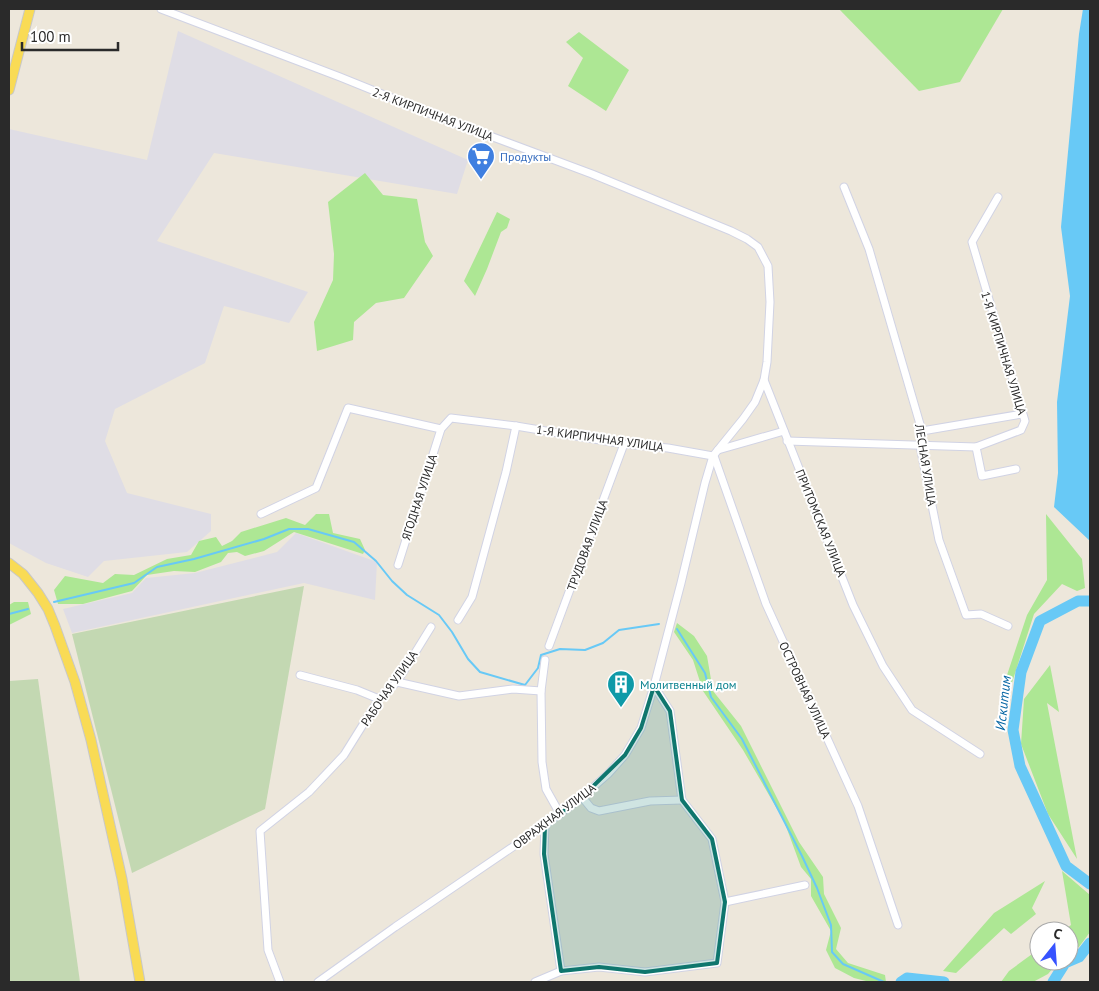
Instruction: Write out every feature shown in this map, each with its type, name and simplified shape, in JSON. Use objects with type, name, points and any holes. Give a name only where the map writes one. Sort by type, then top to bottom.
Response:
[{"type":"main road","points":[[9,90],[12,62],[30,9]]},
{"type":"main road","points":[[9,563],[22,574],[38,593],[48,609],[75,682],[91,740],[122,879],[140,982]]},
{"type":"street","name":"2-Я КИРПИЧНАЯ УЛИЦА","points":[[161,9],[608,180],[731,231],[758,247]]},
{"type":"street","name":"ЛЕСНАЯ УЛИЦА","points":[[844,187],[869,249],[922,431],[920,446],[939,540],[966,616],[981,614],[1008,626]]},
{"type":"street","name":"1-Я КИРПИЧНАЯ УЛИЦА","points":[[788,441],[976,447],[1021,430],[1025,421],[972,242],[998,197]]},
{"type":"street","name":"ПРИТОМСКАЯ УЛИЦА","points":[[758,247],[768,266],[770,302],[767,362],[764,380],[853,605],[883,666],[912,710],[980,754]]},
{"type":"street","name":"ОВРАЖНАЯ УЛИЦА","points":[[318,982],[395,927],[545,826],[608,774],[625,755],[641,728],[654,686],[682,583],[705,483],[716,453],[755,402],[764,380]]},
{"type":"street","points":[[261,514],[316,488],[348,408],[441,429]]},
{"type":"street","points":[[922,431],[1022,414]]},
{"type":"street","name":"1-Я КИРПИЧНАЯ УЛИЦА","points":[[441,429],[451,418],[516,426],[624,444],[716,453],[784,431]]},
{"type":"street","points":[[458,620],[472,597],[506,472],[516,426]]},
{"type":"street","name":"ЯГОДНАЯ УЛИЦА","points":[[398,565],[441,429]]},
{"type":"street","name":"ТРУДОВАЯ УЛИЦА","points":[[549,646],[624,444]]},
{"type":"street","points":[[976,447],[982,476],[1016,469]]},
{"type":"street","name":"ОСТРОВНАЯ УЛИЦА","points":[[716,453],[766,604],[858,806],[898,925]]},
{"type":"street","name":"РАБОЧАЯ УЛИЦА","points":[[280,982],[268,950],[260,831],[309,792],[344,755],[379,698],[397,682],[431,627]]},
{"type":"street","points":[[545,660],[542,691],[542,762],[546,790],[560,814]]},
{"type":"street","points":[[300,675],[357,690],[379,698]]},
{"type":"street","points":[[397,682],[459,696],[513,689],[542,691]]},
{"type":"street","points":[[535,982],[561,971],[599,967],[645,972],[717,963],[725,902],[712,839],[682,800],[670,711],[654,686]]},
{"type":"street","points":[[582,797],[591,808],[599,810],[650,801],[682,800]]},
{"type":"street","points":[[545,826],[544,854],[561,971]]},
{"type":"street","points":[[725,902],[805,885]]},
{"type":"highlighted area","points":[[654,686],[670,711],[682,800],[712,839],[725,902],[717,963],[645,972],[599,967],[561,971],[544,854],[545,825],[582,797],[625,755],[641,728]]},
{"type":"shaded area","points":[[178,31],[468,160],[457,194],[214,153],[157,241],[308,292],[289,323],[224,306],[205,363],[115,409],[105,441],[127,493],[211,514],[211,531],[187,552],[104,561],[88,577],[46,563],[9,543],[9,129],[147,160]]},
{"type":"shaded area","points":[[296,533],[377,562],[375,600],[304,583],[72,633],[63,609],[132,593],[146,578],[195,573],[277,552]]},
{"type":"green space","points":[[839,9],[1003,9],[960,82],[919,91]]},
{"type":"green space","points":[[579,32],[629,70],[606,111],[568,86],[583,58],[566,42]]},
{"type":"green space","points":[[365,173],[383,195],[417,199],[425,242],[433,256],[404,298],[376,303],[354,322],[353,340],[317,351],[314,322],[333,280],[334,254],[328,202]]},
{"type":"green space","points":[[497,212],[510,219],[507,228],[501,232],[475,296],[464,281]]},
{"type":"green space","points":[[316,514],[329,514],[333,533],[360,539],[365,550],[363,554],[294,532],[264,551],[245,556],[237,552],[228,553],[221,562],[195,572],[174,571],[147,575],[132,591],[83,604],[58,604],[54,590],[65,576],[103,583],[115,574],[134,575],[167,559],[191,555],[199,541],[216,537],[222,546],[232,541],[241,532],[286,518],[305,525]]},
{"type":"green space","points":[[1046,514],[1082,559],[1085,588],[1077,591],[1062,584],[1034,614],[1009,692],[1007,675],[1027,615],[1047,580]]},
{"type":"green space","points":[[304,586],[265,809],[132,873],[72,634]]},
{"type":"green space","points":[[14,602],[28,602],[31,614],[9,625],[9,605]]},
{"type":"green space","points":[[677,623],[694,636],[707,656],[713,691],[741,726],[799,842],[823,877],[824,894],[841,928],[836,949],[848,963],[885,975],[886,982],[870,982],[854,978],[835,968],[826,950],[831,931],[811,896],[811,879],[801,867],[784,821],[743,750],[703,691],[693,660],[674,632]]},
{"type":"green space","points":[[1050,665],[1059,712],[1047,703],[1077,859],[1048,814],[1021,744],[1024,699]]},
{"type":"green space","points":[[38,679],[80,982],[9,982],[9,681]]},
{"type":"green space","points":[[1062,871],[1090,895],[1090,932],[1079,947],[1079,921],[1070,921]]},
{"type":"green space","points":[[1045,881],[1032,908],[1036,914],[1011,934],[1004,928],[956,973],[943,971],[994,913]]},
{"type":"green space","points":[[1029,956],[1029,971],[1051,971],[1033,982],[1001,982],[1009,971]]},
{"type":"water","points":[[1083,9],[1090,9],[1090,541],[1054,507],[1058,473],[1057,402],[1070,296],[1061,227]]},
{"type":"waterway","points":[[54,602],[134,583],[157,567],[194,559],[264,539],[289,529],[308,529],[354,542],[376,561],[392,581],[407,595],[439,615],[468,659],[480,672],[525,685],[538,668],[541,655],[560,649],[585,650],[603,643],[619,630],[659,624]]},
{"type":"waterway","name":"Искитим","points":[[1090,601],[1078,601],[1040,621],[1021,672],[1013,730],[1020,766],[1066,866],[1090,884]]},
{"type":"waterway","points":[[9,614],[28,609]]},
{"type":"waterway","points":[[677,629],[705,673],[711,697],[742,739],[802,856],[831,925],[832,952],[843,964],[884,982]]},
{"type":"waterway","name":"Искитим","points":[[1053,982],[1065,963],[1079,957],[1090,943]]},
{"type":"waterway","name":"Искитим","points":[[901,982],[907,978],[944,982]]},
{"type":"place","name":"Продукты","points":[[481,180]]},
{"type":"place","name":"Молитвенный дом","points":[[621,708]]}]
